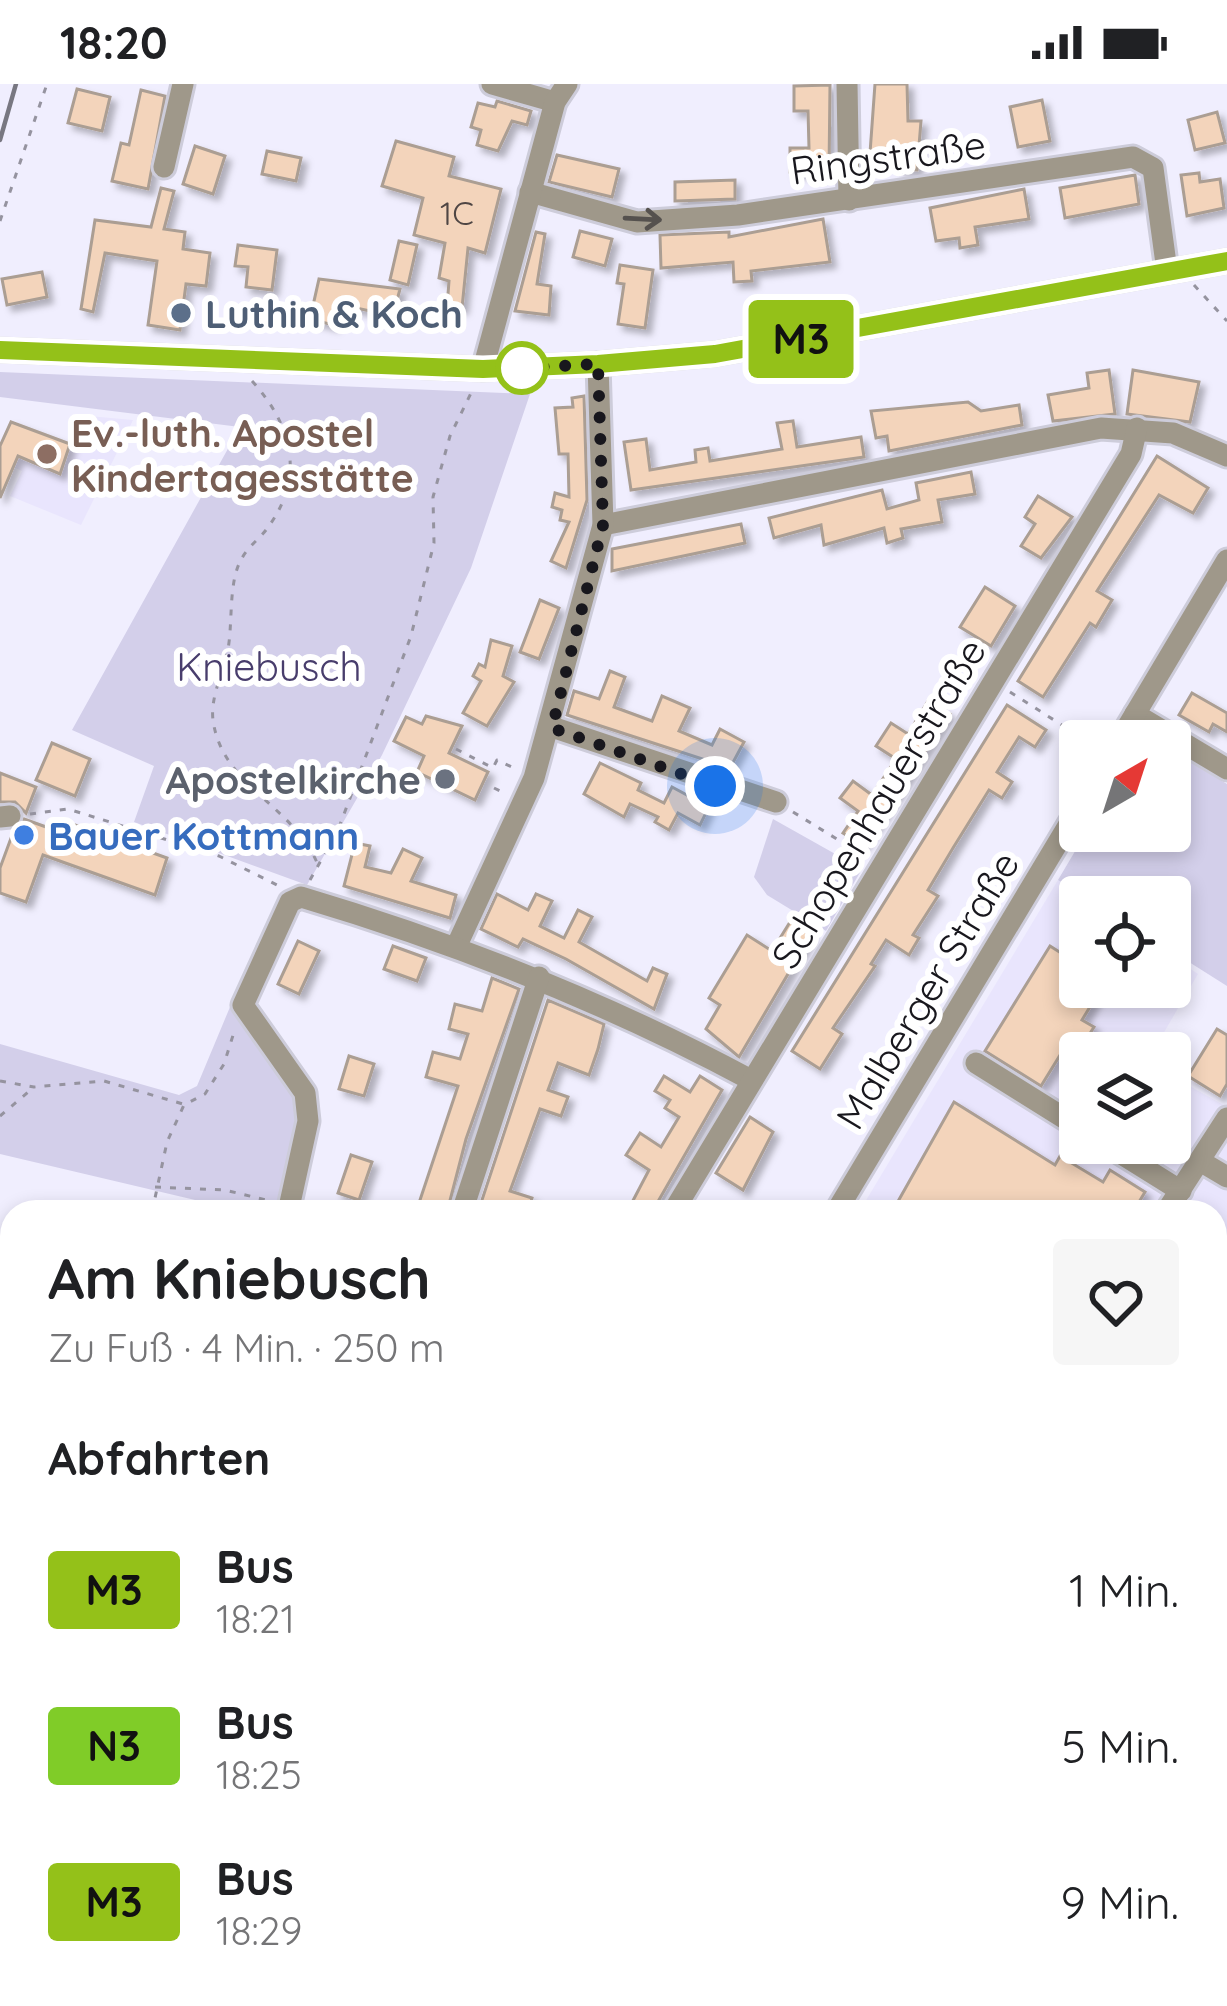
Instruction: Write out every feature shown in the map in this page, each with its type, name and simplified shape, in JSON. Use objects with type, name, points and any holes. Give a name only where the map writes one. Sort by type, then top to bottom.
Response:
[{"type":"street","points":[[164,167],[183,84]]},
{"type":"street","points":[[483,369],[561,93],[491,84]]},
{"type":"street","points":[[845,84],[849,200]]},
{"type":"street","name":"Ringstraße","points":[[530,192],[637,222],[849,200],[1133,157],[1153,168],[1176,269]]},
{"type":"street","points":[[0,350],[483,369],[598,364],[715,354],[1227,261]]},
{"type":"street","points":[[457,945],[552,728],[603,525],[598,364]]},
{"type":"street","points":[[603,525],[1101,428],[1174,433],[1227,456]]},
{"type":"street","name":"Schopenhauerstraße","points":[[680,1200],[1131,454],[1137,428]]},
{"type":"street","points":[[1131,720],[1227,560]]},
{"type":"street","points":[[1135,714],[1227,769]]},
{"type":"street","points":[[552,728],[715,786],[739,786],[776,802]]},
{"type":"street","name":"Malberger Straße","points":[[843,1200],[1059,841]]},
{"type":"street","points":[[290,1200],[308,1120],[305,1094],[243,1005],[296,900],[457,945],[539,977],[646,1024],[751,1080]]},
{"type":"street","points":[[466,1200],[539,977]]},
{"type":"street","points":[[976,1063],[1059,1115]]},
{"type":"street","points":[[1175,1200],[1227,1118]]},
{"type":"street","points":[[1200,1160],[1227,1177]]},
{"type":"street","points":[[1138,1164],[1181,1191]]},
{"type":"street","points":[[0,1487],[0,1498]]},
{"type":"path","points":[[0,221],[47,84]]},
{"type":"path","points":[[1176,269],[1227,321]]},
{"type":"path","points":[[230,358],[285,424],[292,461],[287,488],[269,526],[240,560],[212,717],[224,762],[307,836],[318,865]]},
{"type":"path","points":[[5,816],[68,809],[256,871],[296,900],[338,830],[411,636],[434,543],[439,477],[450,436],[483,369]]},
{"type":"path","points":[[994,682],[1059,723]]},
{"type":"path","points":[[456,749],[493,767],[497,760],[534,778]]},
{"type":"path","points":[[776,802],[881,867]]},
{"type":"path","points":[[152,1200],[153,1187],[184,1105],[205,1094],[224,1064],[243,1005]]},
{"type":"path","points":[[0,1081],[34,1087],[104,1082],[184,1105]]},
{"type":"path","points":[[0,1115],[34,1087]]},
{"type":"path","points":[[153,1187],[225,1190],[258,1200]]},
{"type":"shaded area","points":[[78,415],[133,420],[81,525],[10,496],[22,471],[0,461],[11,422],[69,443]]},
{"type":"shaded area","points":[[1058,880],[1059,1008],[1178,1008],[1164,1032],[1059,1032],[1059,1164],[1191,1164],[1191,1087],[1227,1107],[1227,1200],[866,1200]]},
{"type":"green space","name":"Kniebusch","points":[[0,372],[530,394],[471,568],[382,755],[307,885],[134,822],[154,766],[72,730],[240,427],[0,397]]},
{"type":"green space","points":[[1191,763],[1227,784],[1227,986],[1191,963],[1191,876],[1060,876],[1075,852],[1191,852]]},
{"type":"green space","points":[[773,819],[862,869],[826,931],[767,895],[754,877]]},
{"type":"green space","points":[[230,1007],[296,1099],[300,1122],[280,1200],[195,1200],[0,1154],[0,1044],[179,1095],[197,1086]]},
{"type":"building","points":[[875,84],[907,84],[908,121],[921,121],[917,170],[898,169],[898,153],[870,153]]},
{"type":"building","points":[[830,85],[829,171],[790,172],[790,148],[809,148],[808,111],[794,111],[794,86]]},
{"type":"building","points":[[77,89],[110,97],[102,131],[68,123]]},
{"type":"building","points":[[141,90],[165,96],[148,189],[112,181],[121,143],[129,145]]},
{"type":"building","points":[[1042,100],[1050,141],[1018,147],[1010,107]]},
{"type":"building","points":[[497,101],[531,111],[527,125],[512,121],[498,151],[477,145],[481,130],[471,127],[478,103],[495,107]]},
{"type":"building","points":[[1217,112],[1225,143],[1195,150],[1188,120]]},
{"type":"building","points":[[396,141],[454,157],[449,176],[501,189],[485,253],[468,248],[462,308],[447,307],[449,281],[439,278],[445,243],[414,235],[423,198],[382,186]]},
{"type":"building","points":[[195,146],[225,156],[213,194],[183,184]]},
{"type":"building","points":[[267,151],[301,158],[296,181],[262,174]]},
{"type":"building","points":[[557,155],[619,169],[612,197],[549,182]]},
{"type":"building","points":[[1199,173],[1200,182],[1220,179],[1224,208],[1187,216],[1181,175]]},
{"type":"building","points":[[1135,175],[1139,204],[1065,218],[1060,188]]},
{"type":"building","points":[[735,180],[735,199],[675,201],[675,182]]},
{"type":"building","points":[[161,188],[174,191],[164,229],[185,232],[183,249],[210,253],[206,286],[186,284],[180,330],[148,325],[157,261],[105,253],[93,312],[81,309],[95,220],[151,227]]},
{"type":"building","points":[[1024,189],[1029,219],[975,227],[978,245],[960,248],[959,238],[936,241],[930,208]]},
{"type":"building","points":[[823,219],[830,262],[751,271],[752,281],[734,282],[733,262],[661,268],[660,235],[729,232],[729,237]]},
{"type":"building","points":[[580,231],[612,239],[605,266],[573,257]]},
{"type":"building","points":[[536,232],[545,234],[537,284],[551,286],[549,315],[515,311]]},
{"type":"building","points":[[399,241],[417,245],[408,285],[390,280]]},
{"type":"building","points":[[238,245],[277,250],[272,290],[246,287],[248,267],[235,266]]},
{"type":"building","points":[[620,265],[653,270],[645,328],[618,324],[624,284],[617,283]]},
{"type":"building","points":[[42,272],[47,297],[7,305],[2,279]]},
{"type":"building","points":[[319,279],[400,289],[393,316],[338,304],[333,325],[310,319]]},
{"type":"building","points":[[1109,370],[1115,414],[1053,421],[1048,395],[1089,388],[1087,373]]},
{"type":"building","points":[[1133,370],[1199,382],[1190,422],[1127,414]]},
{"type":"building","points":[[584,396],[587,500],[566,568],[551,561],[569,522],[560,520],[562,510],[552,507],[555,493],[569,497],[568,454],[559,454],[555,408],[573,407],[572,398]]},
{"type":"building","points":[[968,402],[981,411],[1019,405],[1022,425],[889,451],[887,436],[876,438],[871,411]]},
{"type":"building","points":[[793,421],[797,447],[861,437],[864,457],[631,490],[624,442],[646,439],[650,470],[696,462],[695,450],[708,448],[710,461],[782,449],[777,423]]},
{"type":"building","points":[[11,422],[70,444],[60,474],[18,456],[0,498],[0,446]]},
{"type":"building","points":[[1157,456],[1208,488],[1193,513],[1159,495],[1097,591],[1112,600],[1096,627],[1090,623],[1043,697],[1018,681]]},
{"type":"building","points":[[971,472],[975,494],[938,500],[942,522],[901,529],[903,538],[887,543],[884,528],[824,545],[821,525],[774,538],[769,518],[882,490],[887,509],[919,500],[916,483]]},
{"type":"building","points":[[1038,496],[1072,517],[1041,558],[1021,546],[1035,524],[1025,517]]},
{"type":"building","points":[[741,524],[745,543],[612,571],[612,549]]},
{"type":"building","points":[[985,587],[1015,606],[991,646],[960,627]]},
{"type":"building","points":[[540,600],[559,608],[539,659],[520,652]]},
{"type":"building","points":[[491,640],[512,646],[503,676],[514,682],[487,726],[463,713],[481,681],[473,676],[479,664],[485,667]]},
{"type":"building","points":[[610,671],[625,677],[614,707],[652,721],[662,696],[690,708],[679,731],[712,745],[720,729],[744,742],[730,768],[567,715],[574,691],[599,699]]},
{"type":"building","points":[[1192,693],[1227,713],[1227,732],[1213,724],[1209,732],[1179,715]]},
{"type":"building","points":[[928,701],[950,714],[862,845],[843,833],[858,811],[840,798],[853,781],[872,795],[896,759],[876,746],[891,723],[908,734]]},
{"type":"building","points":[[1007,705],[1046,730],[1035,747],[1019,737],[997,772],[1012,782],[1002,798],[989,790],[953,848],[928,890],[938,896],[913,935],[919,938],[909,955],[886,940],[871,964],[875,966],[833,1028],[842,1034],[820,1069],[792,1051]]},
{"type":"building","points":[[426,716],[462,726],[449,753],[488,772],[475,800],[417,772],[424,756],[394,741],[406,717],[422,724]]},
{"type":"building","points":[[52,743],[90,759],[75,796],[36,780]]},
{"type":"building","points":[[600,763],[641,783],[638,790],[664,803],[672,787],[709,807],[700,825],[678,813],[669,830],[655,822],[658,817],[630,804],[624,817],[584,794]]},
{"type":"building","points":[[0,773],[36,787],[26,813],[15,802],[0,802]]},
{"type":"building","points":[[24,819],[71,836],[75,825],[167,858],[155,895],[43,855],[26,902],[0,893],[0,868],[14,830]]},
{"type":"building","points":[[355,843],[370,846],[365,867],[391,873],[403,849],[422,858],[411,881],[456,895],[450,918],[344,886]]},
{"type":"building","points":[[497,894],[528,910],[536,894],[552,901],[540,926],[564,938],[578,910],[592,917],[579,942],[647,981],[653,968],[667,974],[654,1009],[523,939],[518,947],[481,929]]},
{"type":"building","points":[[790,922],[811,935],[739,1057],[706,1029],[720,1005],[709,998],[747,935],[772,951]]},
{"type":"building","points":[[298,941],[319,951],[299,994],[278,984]]},
{"type":"building","points":[[393,946],[426,958],[417,981],[384,969]]},
{"type":"building","points":[[1050,946],[1059,952],[1059,1008],[1089,1008],[1082,1020],[1094,1027],[1091,1032],[1059,1032],[1059,1057],[1041,1086],[985,1051]]},
{"type":"building","points":[[492,978],[519,989],[466,1139],[450,1200],[420,1200],[458,1086],[426,1077],[433,1052],[460,1059],[468,1034],[449,1029],[455,1004],[482,1011]]},
{"type":"building","points":[[548,1000],[604,1024],[589,1075],[558,1063],[548,1090],[568,1097],[561,1116],[540,1109],[510,1191],[531,1200],[482,1200]]},
{"type":"building","points":[[1217,1029],[1227,1035],[1227,1084],[1220,1096],[1191,1078]]},
{"type":"building","points":[[349,1056],[374,1064],[364,1096],[339,1089]]},
{"type":"building","points":[[664,1076],[690,1092],[700,1076],[722,1090],[659,1200],[633,1200],[649,1170],[626,1155],[640,1133],[661,1147],[679,1117],[665,1108],[670,1100],[655,1091]]},
{"type":"building","points":[[954,1102],[1055,1165],[1059,1158],[1059,1164],[1073,1164],[1103,1182],[1110,1170],[1145,1192],[1140,1200],[899,1200]]},
{"type":"building","points":[[750,1117],[773,1132],[743,1190],[716,1173]]},
{"type":"building","points":[[351,1155],[372,1162],[359,1200],[338,1193]]},
{"type":"railway","points":[[0,140],[16,84]]},
{"type":"bus line","name":"M3","points":[[0,350],[483,369],[598,364],[715,354],[1227,261]]},
{"type":"place","name":"Luthin & Koch","points":[[181,313]]},
{"type":"place","name":"Ev.-luth. Apostel Kindertagesstätte","points":[[47,454]]},
{"type":"place","name":"Apostelkirche","points":[[445,779]]},
{"type":"place","name":"Bauer Kottmann","points":[[24,835]]},
{"type":"route","points":[[522,368],[598,364],[603,525],[552,728],[715,786]]}]
